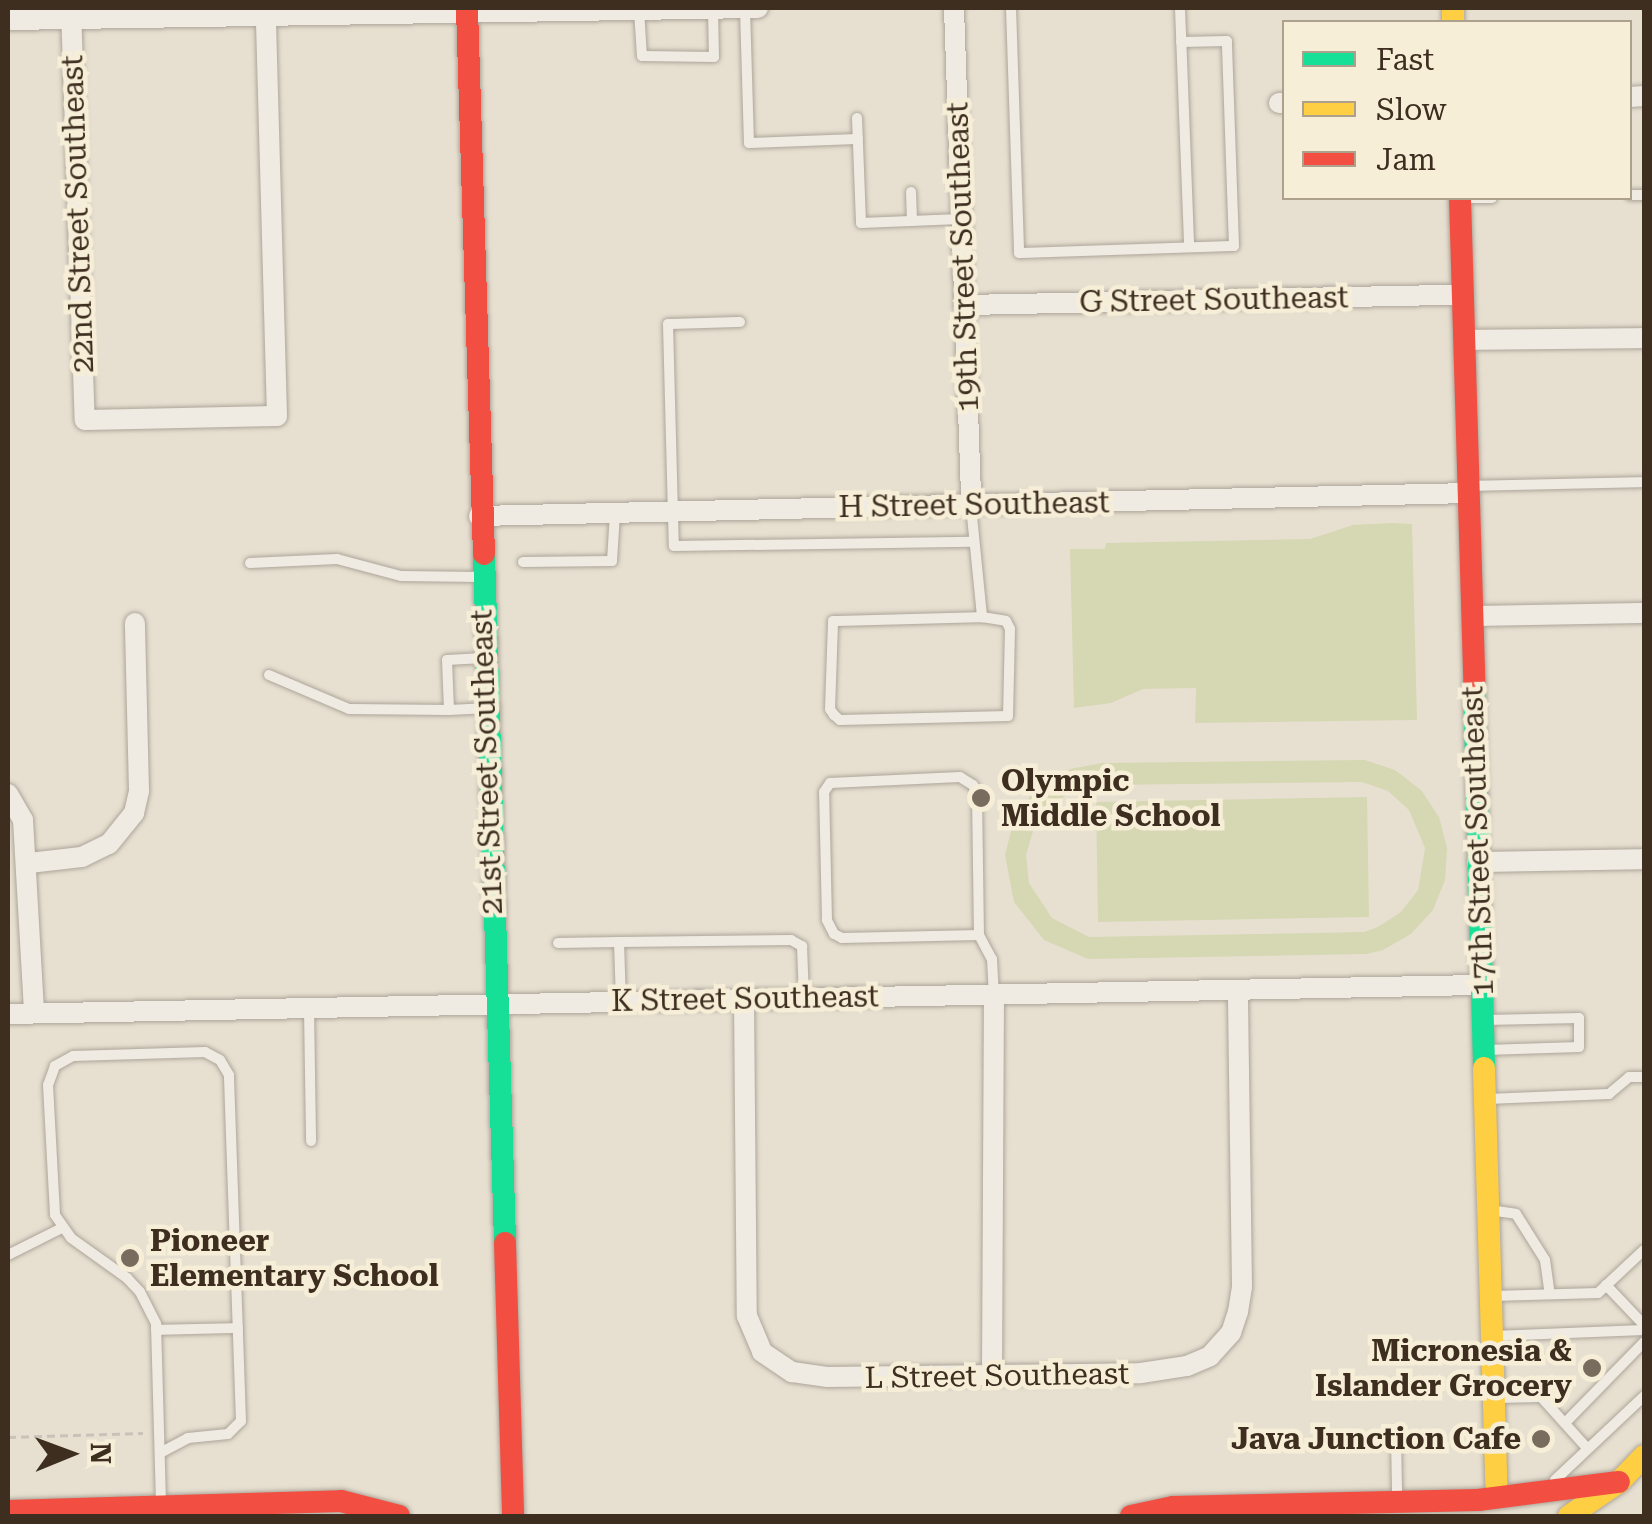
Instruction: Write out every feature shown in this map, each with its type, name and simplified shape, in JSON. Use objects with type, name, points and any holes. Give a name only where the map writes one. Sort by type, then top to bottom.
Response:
[{"type":"street","points":[[8,20],[71,14],[266,17],[320,12],[758,8]]},
{"type":"street","name":"19th Street Southeast","points":[[954,8],[972,506]]},
{"type":"street","name":"21st Street Southeast","points":[[467,10],[483,658],[513,1516]]},
{"type":"street","name":"22nd Street Southeast","points":[[71,14],[85,420],[276,416],[266,17]]},
{"type":"street","name":"17th Street Southeast","points":[[1460,200],[1497,1500]]},
{"type":"street","name":"G Street Southeast","points":[[966,305],[1463,295]]},
{"type":"street","points":[[1464,340],[1644,338]]},
{"type":"street","name":"H Street Southeast","points":[[479,516],[972,506],[1468,489]]},
{"type":"street","points":[[1472,616],[1644,613]]},
{"type":"street","points":[[28,863],[82,857],[96,851],[126,828],[134,812],[140,791],[135,622]]},
{"type":"street","points":[[8,794],[24,820],[34,1013]]},
{"type":"street","points":[[1477,862],[1644,859]]},
{"type":"street","name":"K Street Southeast","points":[[8,1014],[1482,985]]},
{"type":"street","name":"L Street Southeast","points":[[744,999],[747,1316],[762,1352],[792,1372],[864,1378],[1141,1374],[1201,1361],[1231,1333],[1242,1286],[1238,990]]},
{"type":"street","points":[[992,1374],[994,994]]},
{"type":"street","points":[[1569,1516],[1618,1482],[1644,1456]]},
{"type":"street","points":[[1497,1500],[1555,1480],[1644,1482]]},
{"type":"street","points":[[1131,1516],[1156,1508],[1270,1510],[1497,1500],[1618,1482]]},
{"type":"street","points":[[1602,1516],[1618,1482]]},
{"type":"street","points":[[15,1512],[161,1507],[266,1510],[341,1500],[399,1516]]},
{"type":"lane","points":[[640,10],[642,56],[714,56],[712,8]]},
{"type":"lane","points":[[745,8],[749,142],[858,139]]},
{"type":"lane","points":[[1011,8],[1020,254],[1234,246],[1227,41],[1182,42]]},
{"type":"lane","points":[[1180,8],[1188,248]]},
{"type":"lane","points":[[857,118],[861,223],[961,219]]},
{"type":"lane","points":[[911,192],[912,221]]},
{"type":"lane","points":[[740,322],[668,324],[674,546],[974,542]]},
{"type":"lane","points":[[1468,489],[1644,482]]},
{"type":"lane","points":[[972,506],[982,618]]},
{"type":"lane","points":[[523,562],[612,561],[615,513]]},
{"type":"lane","points":[[250,563],[338,559],[402,576],[481,577]]},
{"type":"lane","points":[[982,618],[1006,622],[1010,629],[1008,716],[860,720],[834,716],[830,690],[833,621],[982,618]]},
{"type":"lane","points":[[449,710],[447,660],[483,658]]},
{"type":"lane","points":[[268,675],[349,709],[485,708]]},
{"type":"lane","points":[[979,935],[842,938],[834,934],[827,920],[824,792],[830,783],[960,777],[973,785],[977,794],[979,935],[992,959],[994,994]]},
{"type":"lane","points":[[558,943],[792,940],[802,946],[804,998]]},
{"type":"lane","points":[[620,942],[621,1002]]},
{"type":"lane","points":[[309,1008],[311,1141]]},
{"type":"lane","points":[[1483,1020],[1579,1018],[1580,1047],[1484,1050]]},
{"type":"lane","points":[[160,1453],[188,1438],[223,1436],[241,1422],[229,1075],[214,1055],[80,1055],[55,1066],[48,1084],[52,1200],[62,1228],[140,1292],[156,1330],[161,1507]]},
{"type":"lane","points":[[1485,1099],[1608,1094],[1629,1077],[1644,1076]]},
{"type":"lane","points":[[1488,1210],[1516,1214],[1545,1260],[1550,1294]]},
{"type":"lane","points":[[8,1255],[62,1228]]},
{"type":"lane","points":[[1491,1296],[1598,1293],[1644,1250]]},
{"type":"lane","points":[[1606,1285],[1644,1328]]},
{"type":"lane","points":[[156,1330],[238,1328]]},
{"type":"lane","points":[[1492,1336],[1644,1328]]},
{"type":"lane","points":[[1565,1423],[1644,1342]]},
{"type":"lane","points":[[1555,1480],[1644,1396]]},
{"type":"lane","points":[[1494,1398],[1541,1397],[1587,1448]]},
{"type":"lane","points":[[1396,1437],[1407,1504]]},
{"type":"path","points":[[8,1437],[160,1433]]},
{"type":"green space","points":[[1412,524],[1417,720],[1195,723],[1196,688],[1143,689],[1111,703],[1074,708],[1070,549],[1105,549],[1106,543],[1310,539],[1353,525]]},
{"type":"green space","points":[[1365,760],[1395,770],[1421,790],[1439,817],[1447,848],[1445,880],[1433,910],[1411,934],[1367,954],[1088,959],[1044,940],[1014,902],[1005,855],[1013,823],[1030,796],[1070,769],[1102,763]],"holes":[[[1362,782],[1388,791],[1409,810],[1425,848],[1418,890],[1401,912],[1364,932],[1089,937],[1052,918],[1029,883],[1026,855],[1034,828],[1050,806],[1074,790],[1101,785]]]},
{"type":"green space","points":[[1367,797],[1369,917],[1098,922],[1096,802]]},
{"type":"traffic: fast","points":[[484,554],[505,1243]]},
{"type":"traffic: fast","points":[[1474,683],[1484,1068]]},
{"type":"traffic: slow","points":[[1453,8],[1453,20]]},
{"type":"traffic: slow","points":[[1484,1068],[1496,1484]]},
{"type":"traffic: slow","points":[[1569,1516],[1619,1482],[1644,1456]]},
{"type":"traffic: jam","points":[[467,8],[484,554]]},
{"type":"traffic: jam","points":[[1460,200],[1474,683]]},
{"type":"traffic: jam","points":[[505,1243],[513,1516]]},
{"type":"traffic: jam","points":[[1131,1516],[1173,1507],[1478,1500],[1619,1482]]},
{"type":"traffic: jam","points":[[8,1511],[341,1501],[399,1516]]},
{"type":"place","name":"Olympic Middle School","points":[[981,798]]},
{"type":"place","name":"Pioneer Elementary School","points":[[130,1258]]},
{"type":"place","name":"Micronesia & Islander Grocery","points":[[1592,1368]]},
{"type":"place","name":"Java Junction Cafe","points":[[1541,1439]]}]
